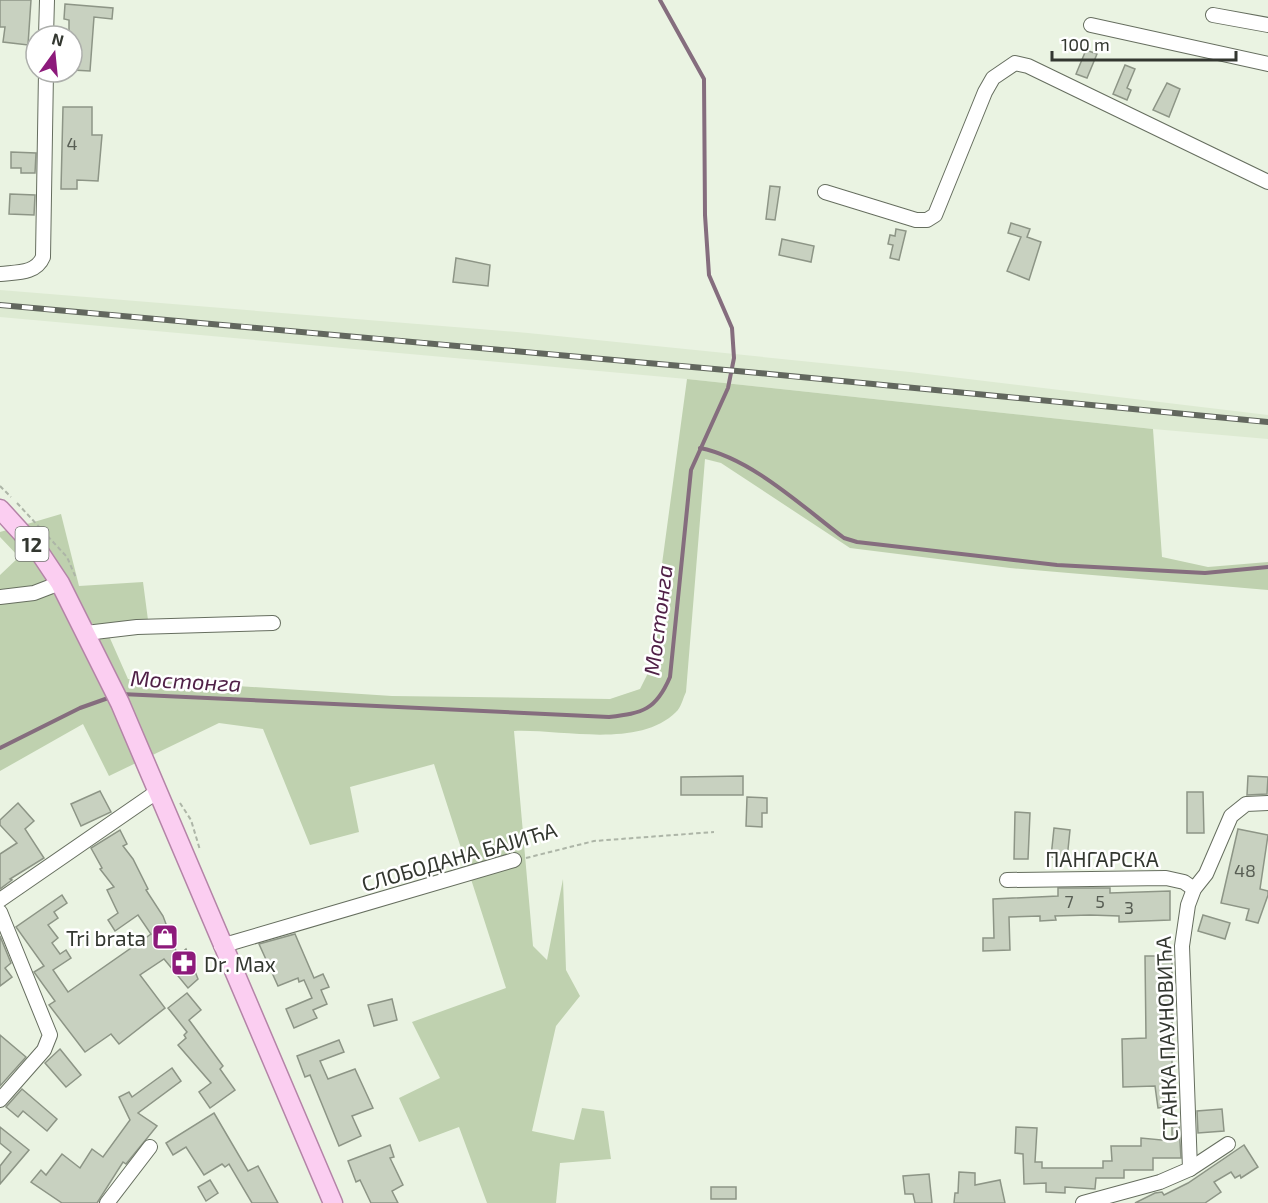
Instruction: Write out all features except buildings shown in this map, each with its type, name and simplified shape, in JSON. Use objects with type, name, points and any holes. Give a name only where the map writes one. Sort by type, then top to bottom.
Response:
[{"type":"main road","name":"12","points":[[0,509],[40,553],[60,583],[120,703],[221,946],[333,1203]]},
{"type":"street","points":[[46,24],[47,0]]},
{"type":"street","points":[[1213,15],[1268,26]]},
{"type":"street","points":[[1091,25],[1268,64]]},
{"type":"street","points":[[825,192],[916,220],[927,220],[935,215],[985,92],[993,78],[1015,63],[1028,66],[1268,182]]},
{"type":"street","points":[[0,274],[36,268],[43,258],[46,84]]},
{"type":"street","points":[[0,597],[34,593],[60,583]]},
{"type":"street","points":[[86,633],[137,627],[273,624]]},
{"type":"street","points":[[0,900],[158,791]]},
{"type":"street","name":"СТАНКА ПАУНОВИЋА","points":[[1190,1169],[1182,946],[1188,905],[1194,889],[1206,874],[1226,824],[1235,811],[1246,804],[1268,803]]},
{"type":"street","name":"СЛОБОДАНА БАЈИЋА","points":[[221,946],[514,860]]},
{"type":"street","name":"ПАНГАРСКА","points":[[1006,880],[1166,878],[1184,882],[1194,889]]},
{"type":"street","points":[[0,912],[50,1035],[44,1050],[0,1100]]},
{"type":"street","name":"СТАНКА ПАУНОВИЋА","points":[[1083,1203],[1160,1182],[1190,1169],[1228,1144]]},
{"type":"street","points":[[107,1203],[150,1147]]},
{"type":"path","name":"СЛОБОДАНА БАЈИЋА","points":[[514,860],[594,841],[714,832]]},
{"type":"shaded area","points":[[0,290],[528,333],[910,372],[1268,415],[1268,439],[1153,429],[687,379],[0,317]]},
{"type":"shaded area","points":[[687,379],[1153,429],[1162,557],[1208,567],[1268,562],[1268,590],[1010,568],[850,548],[721,463],[705,459],[686,692],[678,710],[660,723],[642,730],[621,734],[514,731],[533,946],[547,960],[563,879],[566,970],[580,996],[556,1026],[532,1131],[574,1140],[582,1108],[604,1111],[611,1159],[560,1163],[556,1203],[487,1203],[459,1127],[419,1142],[399,1098],[440,1078],[412,1022],[506,988],[434,764],[350,787],[359,832],[310,845],[263,729],[219,723],[109,776],[83,724],[0,771],[0,575],[19,557],[0,537],[0,532],[61,514],[79,586],[143,582],[148,620],[105,627],[128,679],[392,696],[610,699],[640,689],[647,675]]},
{"type":"waterway","name":"Мостонга","points":[[121,694],[609,717],[640,711],[654,703],[659,697],[670,677],[691,470],[728,388],[734,358],[732,328],[709,275],[705,215],[704,79],[660,0]]},
{"type":"waterway","points":[[700,448],[719,453],[757,473],[844,538],[857,542],[1057,565],[1205,573],[1268,567]]},
{"type":"waterway","name":"Мостонга","points":[[0,748],[80,708],[111,697]]},
{"type":"railway","points":[[0,305],[748,372],[1268,422]]},
{"type":"place","name":"Tri brata","points":[[165,937]]},
{"type":"place","name":"Dr. Max","points":[[184,963]]}]
